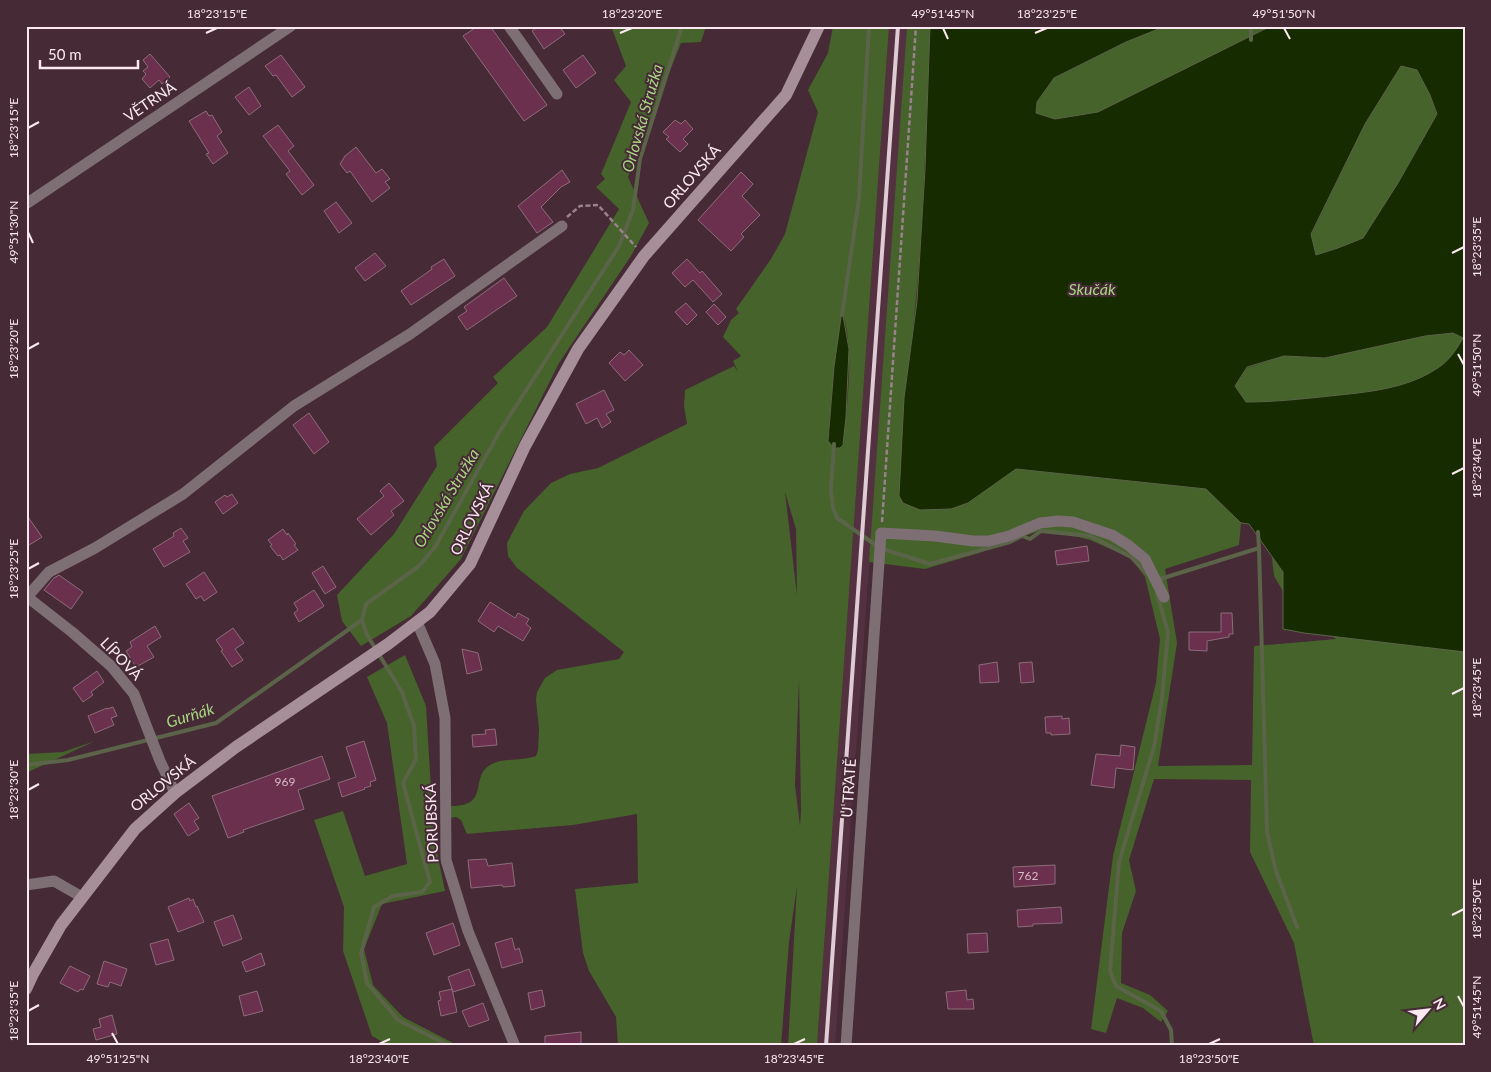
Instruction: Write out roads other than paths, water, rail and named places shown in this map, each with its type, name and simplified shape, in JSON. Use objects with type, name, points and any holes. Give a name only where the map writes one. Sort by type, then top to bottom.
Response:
[{"type":"main road","name":"ORLOVSKÁ","points":[[26,989],[61,925],[135,829],[175,793],[236,747],[388,644],[430,612],[470,564],[525,446],[578,349],[644,256],[786,95],[819,26]]},
{"type":"street","name":"VĚTRNÁ","points":[[26,204],[291,26]]},
{"type":"street","points":[[509,26],[557,94]]},
{"type":"street","points":[[27,596],[49,572],[95,548],[183,494],[294,406],[410,334],[562,226]]},
{"type":"street","name":"U TRATĚ","points":[[846,1046],[881,536],[935,536],[989,541],[1009,536],[1040,523],[1073,522],[1106,533],[1128,544],[1145,559],[1162,592]]},
{"type":"street","name":"LÍPOVÁ","points":[[27,596],[111,666],[134,694],[175,793]]},
{"type":"street","name":"PORUBSKÁ","points":[[417,622],[435,664],[445,718],[446,860],[468,931],[515,1046]]},
{"type":"street","points":[[26,885],[54,881],[82,897]]},
{"type":"water","name":"Skučák","points":[[930,26],[1166,26],[1126,42],[1054,78],[1037,102],[1036,113],[1055,119],[1098,112],[1271,26],[1465,26],[1465,652],[1283,629],[1283,572],[1249,524],[1241,523],[1206,489],[1016,469],[968,503],[951,509],[920,510],[903,503],[899,496],[904,398],[917,301],[925,169]],"holes":[[[1401,66],[1417,70],[1437,114],[1398,183],[1363,238],[1316,255],[1311,234],[1365,124]],[[1453,333],[1463,338],[1457,349],[1442,365],[1416,379],[1388,388],[1309,398],[1246,402],[1235,386],[1247,367],[1284,356],[1325,358],[1425,336]]]},
{"type":"water","points":[[842,310],[849,349],[846,417],[843,445],[840,448],[834,448],[828,441],[834,367]]},
{"type":"waterway","name":"Orlovská Stružka","points":[[450,1046],[398,1020],[367,983],[361,953],[374,907],[393,896],[422,892],[430,882],[403,783],[416,759],[414,726],[402,692],[367,635],[362,620],[366,604],[419,566],[435,547],[500,431],[619,246],[633,210],[640,159],[682,26]]},
{"type":"waterway","points":[[842,315],[859,198],[869,26]]},
{"type":"waterway","points":[[1251,26],[1251,40]]},
{"type":"waterway","points":[[834,444],[831,490],[833,508],[837,518],[880,548],[930,564],[1010,542],[1022,536],[1030,539],[1041,531],[1090,536],[1131,557],[1148,575]]},
{"type":"waterway","points":[[1157,580],[1259,548],[1258,532]]},
{"type":"waterway","points":[[1259,548],[1267,832],[1276,871],[1297,927]]},
{"type":"waterway","points":[[1157,594],[1168,632],[1162,698],[1154,747],[1119,862],[1110,971],[1116,986],[1161,1011],[1171,1030],[1172,1046]]},
{"type":"waterway","name":"Gurňák","points":[[26,765],[68,760],[216,723],[362,620]]},
{"type":"railway","points":[[826,1046],[898,26]]}]
